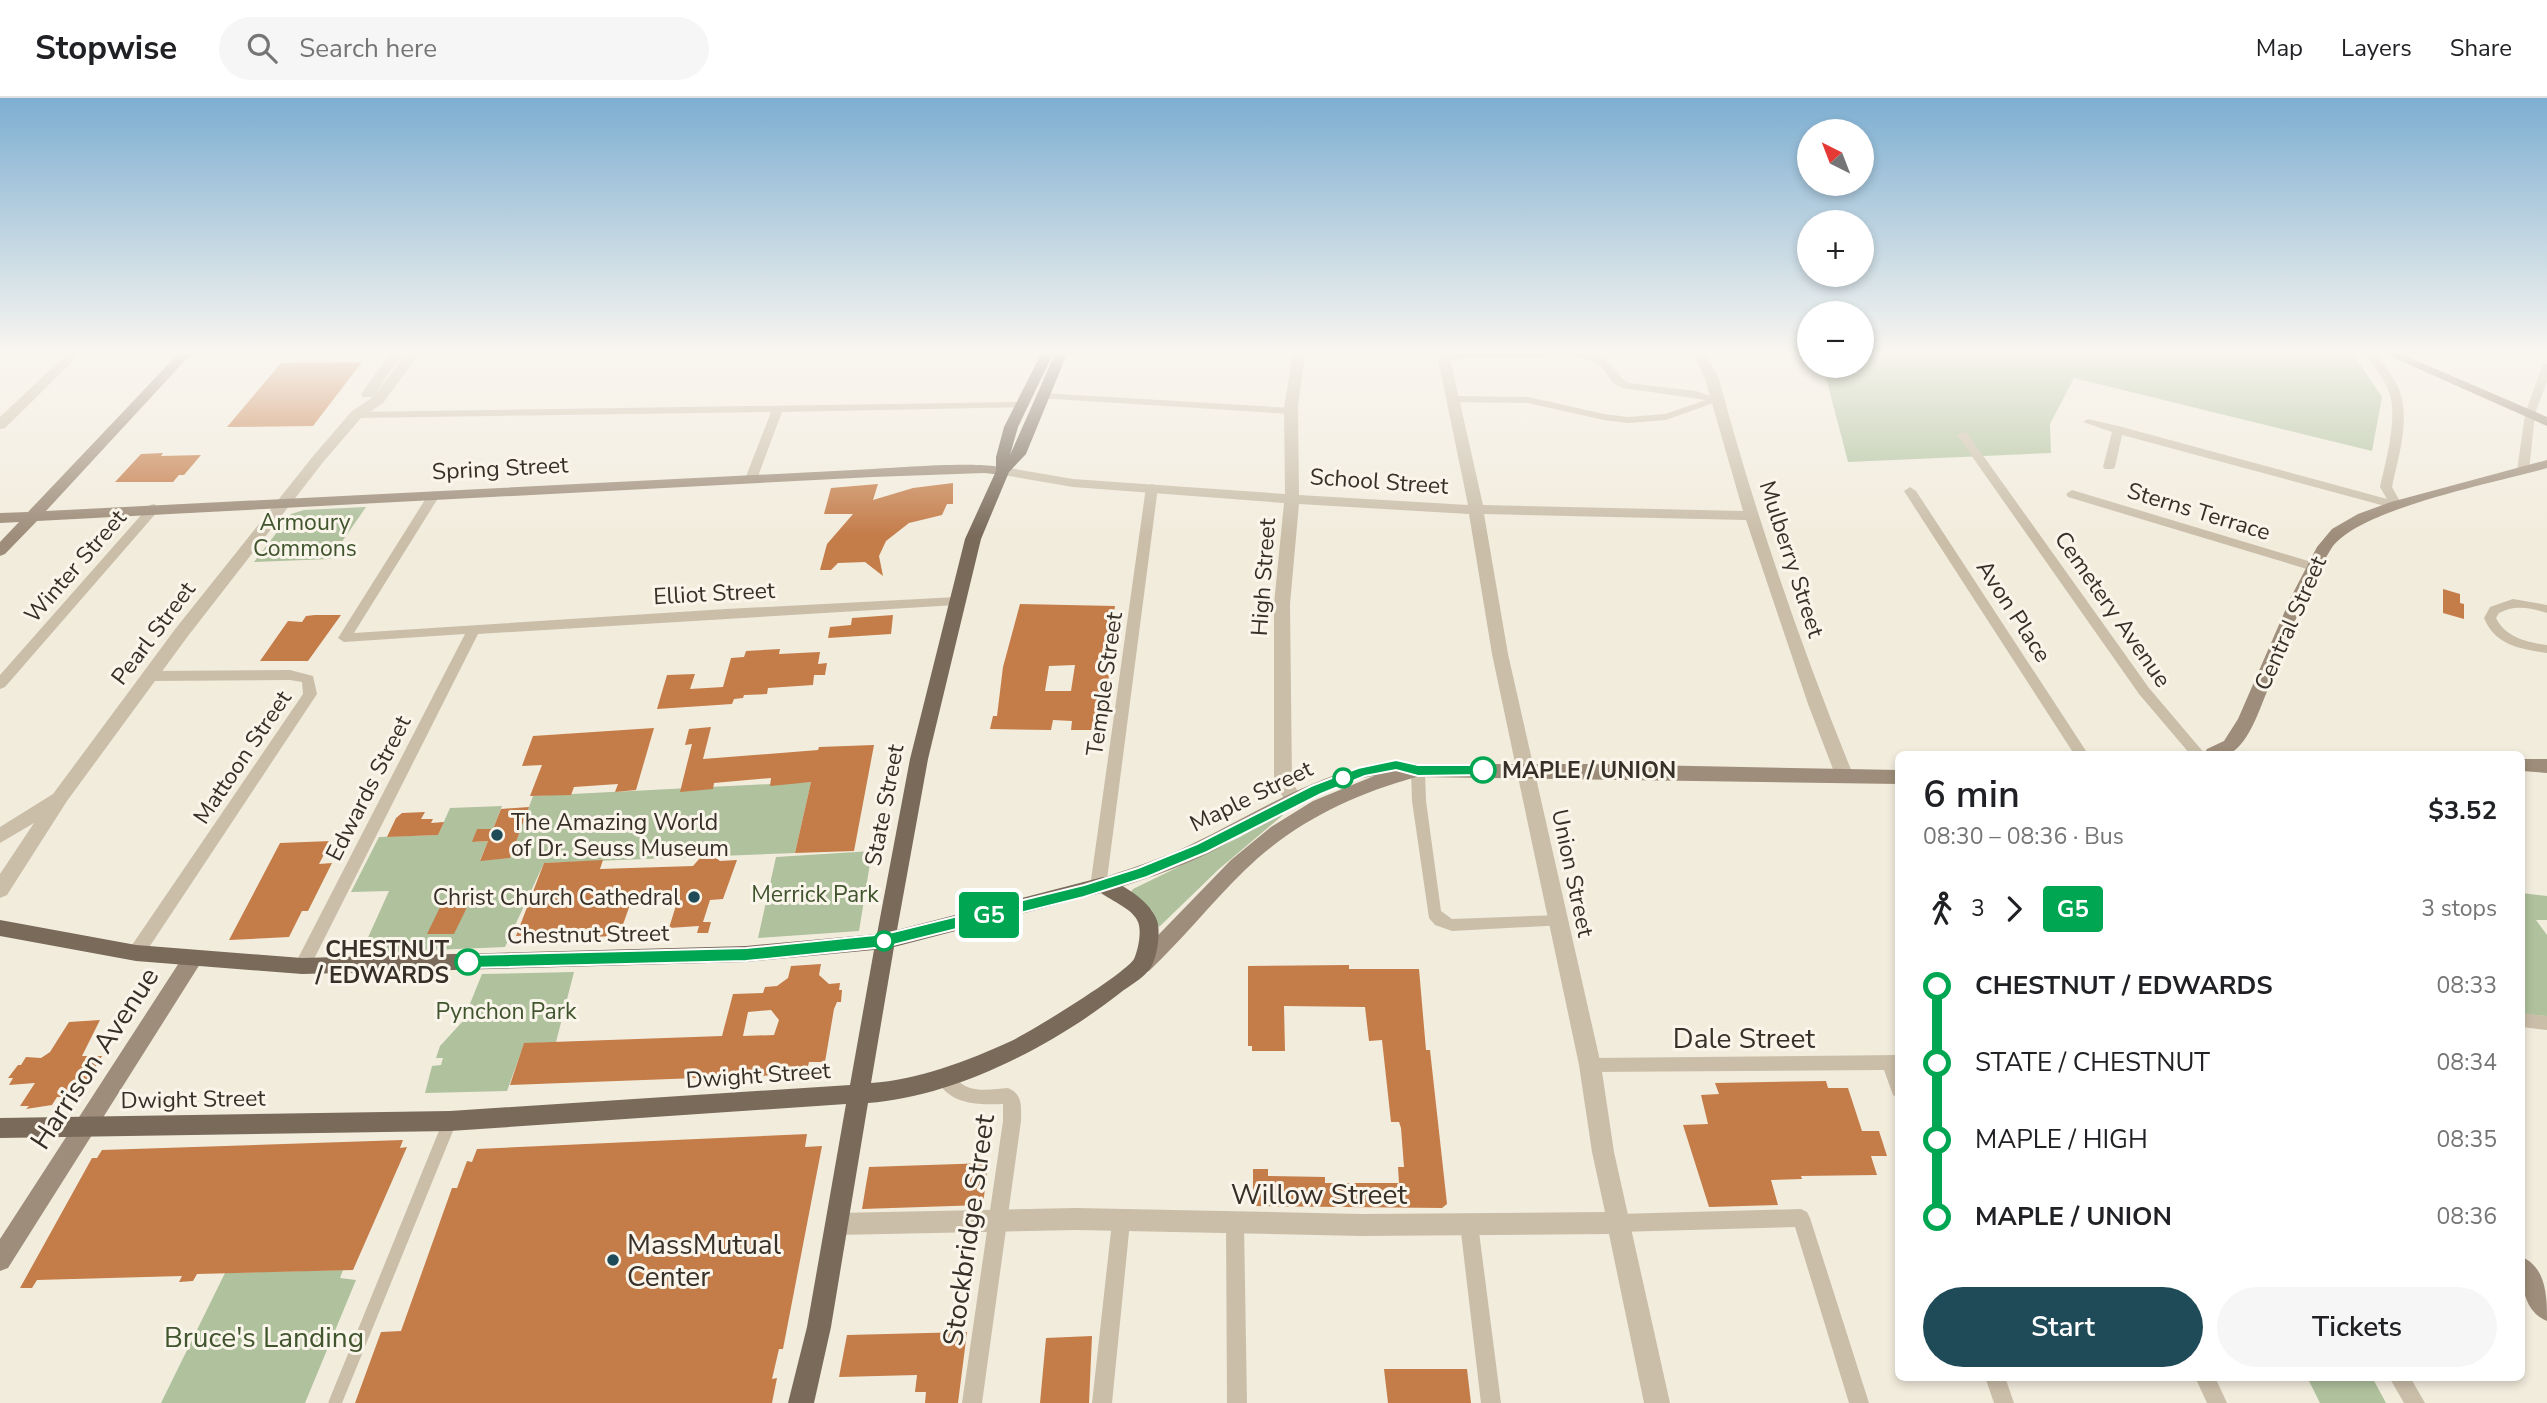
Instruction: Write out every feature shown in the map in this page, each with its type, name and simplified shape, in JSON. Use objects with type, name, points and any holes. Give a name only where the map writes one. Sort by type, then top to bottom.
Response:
[{"type":"main road","points":[[0,551],[82,461],[129,415]]},
{"type":"main road","name":"State Street","points":[[1003,471],[1001,457],[1018,415]]},
{"type":"main road","name":"State Street","points":[[801,1403],[819,1327],[919,759],[973,539],[1003,471],[1019,454],[1035,415]]},
{"type":"main road","name":"Central Street","points":[[2219,751],[2230,745],[2246,720],[2286,624],[2325,547],[2337,533],[2362,517],[2396,505],[2547,464]]},
{"type":"main road","name":"Spring Street","points":[[0,518],[154,508],[944,470],[1003,471]]},
{"type":"main road","name":"Maple Street","points":[[885,941],[1100,886],[1183,857],[1294,801],[1371,769],[1396,765],[1418,771],[1895,778]]},
{"type":"main road","points":[[2525,765],[2547,766]]},
{"type":"main road","name":"Dwight Street","points":[[0,1128],[450,1121],[860,1095],[906,1088],[944,1077],[1035,1039],[1094,1002],[1142,965],[1238,866],[1287,825],[1338,796],[1418,771]]},
{"type":"main road","points":[[1100,886],[1137,907],[1148,921],[1150,941],[1142,965]]},
{"type":"main road","name":"Chestnut Street","points":[[0,928],[136,953],[302,966],[746,954],[885,941]]},
{"type":"main road","name":"Harrison Avenue","points":[[0,1260],[193,958]]},
{"type":"main road","points":[[2525,1274],[2547,1309]]},
{"type":"street","points":[[356,415],[363,415]]},
{"type":"street","name":"Pearl Street","points":[[0,890],[61,796],[182,632],[286,503],[310,469],[356,415]]},
{"type":"street","points":[[751,480],[776,415]]},
{"type":"street","name":"High Street","points":[[1292,415],[1292,498],[1283,588],[1281,659],[1283,781],[1294,801]]},
{"type":"street","name":"Union Street","points":[[1456,415],[1487,564],[1500,654],[1590,1065],[1618,1223],[1657,1403]]},
{"type":"street","points":[[1595,415],[1628,420],[1672,415]]},
{"type":"street","name":"Mulberry Street","points":[[1722,415],[1816,704],[1845,777]]},
{"type":"street","points":[[2396,415],[2395,444],[2386,487],[2396,505]]},
{"type":"street","points":[[2523,471],[2530,415]]},
{"type":"street","points":[[2088,422],[2396,505]]},
{"type":"street","points":[[2109,467],[2118,429]]},
{"type":"street","name":"Cemetery Avenue","points":[[1963,435],[2144,691],[2195,751]]},
{"type":"street","name":"School Street","points":[[1003,471],[1073,483],[1475,511],[1753,516]]},
{"type":"street","name":"Temple Street","points":[[1100,886],[1152,487]]},
{"type":"street","name":"Avon Place","points":[[1910,491],[2079,751]]},
{"type":"street","name":"Sterns Terrace","points":[[2072,494],[2314,567]]},
{"type":"street","name":"Elliot Street","points":[[434,495],[344,638],[957,601]]},
{"type":"street","name":"Winter Street","points":[[0,684],[154,508]]},
{"type":"street","points":[[2547,609],[2526,604],[2506,604],[2494,610],[2490,618],[2494,627],[2508,639],[2547,649]]},
{"type":"street","name":"Edwards Street","points":[[302,966],[474,629]]},
{"type":"street","name":"Mattoon Street","points":[[136,953],[310,694],[310,681],[300,676],[151,676]]},
{"type":"street","points":[[1418,771],[1419,801],[1434,914],[1441,921],[1452,925],[1558,921]]},
{"type":"street","points":[[0,836],[61,796]]},
{"type":"street","points":[[2525,1021],[2544,1025]]},
{"type":"street","name":"Dale Street","points":[[1590,1065],[1894,1062]]},
{"type":"street","name":"Stockbridge Street","points":[[944,1077],[953,1090],[963,1095],[979,1098],[1008,1096],[1013,1100],[999,1220],[972,1403]]},
{"type":"street","points":[[335,1403],[450,1121]]},
{"type":"street","name":"Willow Street","points":[[836,1224],[999,1220],[1462,1224],[1801,1218],[1859,1403]]},
{"type":"street","points":[[1102,1403],[1121,1222]]},
{"type":"street","points":[[1235,1224],[1237,1403]]},
{"type":"street","points":[[1462,1224],[1491,1403]]},
{"type":"street","points":[[1996,1381],[2004,1403]]},
{"type":"street","points":[[2207,1381],[2217,1403]]},
{"type":"street","points":[[2401,1381],[2414,1403]]},
{"type":"green space","points":[[1836,415],[2055,415],[2050,424],[2051,453],[1848,462]]},
{"type":"green space","points":[[2225,415],[2379,415],[2372,451]]},
{"type":"green space","name":"Armoury Commons","points":[[366,507],[330,559],[254,562],[291,514],[304,510]]},
{"type":"green space","points":[[811,782],[795,853],[544,863],[505,947],[361,953],[389,891],[351,892],[379,837],[438,835],[450,808],[502,806],[493,829],[477,829],[473,842],[488,841],[480,860],[510,858],[533,796]]},
{"type":"green space","points":[[1278,815],[1283,815],[1219,869],[1159,927],[1152,910],[1130,894],[1133,889],[1240,837]]},
{"type":"green space","name":"Merrick Park","points":[[872,851],[859,931],[758,938],[776,857]]},
{"type":"green space","points":[[2525,893],[2547,896],[2547,920],[2536,920],[2547,935],[2547,1016],[2525,1014]]},
{"type":"green space","name":"Pynchon Park","points":[[574,972],[556,1042],[524,1044],[507,1091],[425,1093],[432,1066],[441,1065],[443,1058],[436,1058],[440,1046],[463,1021],[482,974]]},
{"type":"green space","name":"Bruce's Landing","points":[[343,1270],[340,1278],[356,1280],[305,1403],[161,1403],[225,1273]]},
{"type":"green space","points":[[2309,1381],[2374,1381],[2386,1403],[2320,1403]]},
{"type":"building","points":[[237,415],[321,415],[313,426],[227,427]]},
{"type":"building","points":[[163,453],[161,456],[201,455],[184,475],[179,475],[173,482],[115,482],[141,454]]},
{"type":"building","points":[[953,483],[953,504],[947,504],[942,515],[909,523],[886,541],[879,556],[883,576],[865,562],[838,563],[831,570],[820,570],[827,544],[853,514],[824,514],[831,488],[878,484],[873,500],[913,488]]},
{"type":"building","points":[[2443,589],[2460,594],[2460,603],[2464,604],[2464,619],[2443,613]]},
{"type":"building","points":[[1020,604],[1115,606],[1113,619],[1116,619],[1102,730],[1071,730],[1072,721],[1053,720],[1051,730],[990,729],[993,716],[997,716],[1003,667]],"holes":[[[1075,665],[1071,691],[1045,691],[1049,666]]]},
{"type":"building","points":[[341,615],[308,661],[260,661],[288,621],[302,622],[306,616]]},
{"type":"building","points":[[893,615],[891,634],[828,638],[830,627],[851,625],[852,618]]},
{"type":"building","points":[[780,649],[779,654],[820,652],[818,664],[827,663],[825,675],[814,675],[813,685],[768,688],[767,694],[744,695],[743,698],[734,699],[732,704],[657,709],[667,675],[695,674],[690,689],[723,687],[731,658],[744,657],[746,651]]},
{"type":"building","points":[[711,727],[703,759],[818,750],[819,747],[874,745],[854,851],[795,853],[811,782],[770,786],[771,778],[714,783],[713,789],[680,792],[692,744],[685,745],[689,729]]},
{"type":"building","points":[[654,728],[636,790],[615,792],[618,784],[574,787],[571,795],[530,796],[542,765],[522,766],[533,736]]},
{"type":"building","name":"The Amazing World of Dr. Seuss Museum","points":[[529,807],[510,858],[480,861],[488,841],[472,842],[477,829],[493,829],[501,809]]},
{"type":"building","points":[[425,812],[421,819],[433,819],[431,823],[444,822],[438,835],[387,837],[396,818],[402,813]]},
{"type":"building","points":[[331,841],[319,864],[332,863],[308,911],[302,911],[289,937],[229,940],[280,843]]},
{"type":"building","points":[[712,855],[720,861],[737,860],[723,899],[710,900],[703,922],[711,922],[708,933],[697,933],[699,926],[669,928],[678,899],[664,899],[665,895],[633,896],[619,936],[587,937],[588,933],[516,936],[544,863],[603,860],[600,869],[693,866],[700,858]]},
{"type":"building","points":[[444,899],[471,899],[454,934],[427,934]]},
{"type":"building","points":[[821,964],[819,975],[829,984],[840,983],[839,990],[842,990],[841,1002],[837,1002],[834,1009],[825,1062],[809,1062],[806,1074],[510,1085],[524,1043],[722,1036],[733,994],[763,993],[765,987],[777,986],[788,978],[791,966]],"holes":[[[771,1010],[779,1020],[774,1035],[743,1036],[748,1012]]]},
{"type":"building","points":[[1349,965],[1349,969],[1419,969],[1426,1050],[1430,1050],[1447,1204],[1442,1208],[1253,1206],[1253,1169],[1268,1169],[1268,1176],[1325,1177],[1325,1183],[1399,1183],[1398,1167],[1404,1167],[1401,1128],[1399,1122],[1391,1122],[1382,1040],[1369,1041],[1365,1007],[1284,1006],[1285,1051],[1252,1051],[1252,1046],[1248,1046],[1248,966]]},
{"type":"building","points":[[100,1020],[82,1056],[102,1056],[88,1080],[79,1080],[69,1097],[57,1097],[52,1105],[26,1109],[29,1106],[20,1106],[35,1083],[9,1085],[13,1078],[8,1078],[18,1065],[21,1065],[26,1057],[41,1058],[50,1052],[69,1022]]},
{"type":"building","points":[[1826,1081],[1828,1088],[1848,1088],[1862,1131],[1879,1131],[1887,1156],[1871,1156],[1877,1175],[1801,1176],[1802,1179],[1771,1180],[1778,1205],[1709,1207],[1683,1125],[1708,1124],[1701,1095],[1719,1094],[1715,1083]]},
{"type":"building","name":"MassMutual Center","points":[[807,1134],[805,1147],[822,1146],[783,1349],[779,1349],[772,1379],[777,1378],[772,1403],[355,1403],[381,1332],[401,1331],[452,1188],[457,1188],[467,1161],[472,1162],[477,1149]]},
{"type":"building","points":[[403,1140],[400,1148],[407,1147],[353,1270],[197,1274],[193,1281],[179,1282],[182,1276],[37,1280],[32,1288],[20,1288],[92,1158],[97,1158],[102,1150]]},
{"type":"building","points":[[988,1163],[983,1205],[862,1209],[869,1167]]},
{"type":"building","points":[[967,1332],[958,1403],[925,1403],[926,1392],[915,1392],[917,1375],[839,1377],[847,1335]]},
{"type":"building","points":[[1092,1336],[1089,1403],[1040,1403],[1046,1338]]},
{"type":"building","points":[[1384,1369],[1467,1369],[1471,1403],[1388,1403]]},
{"type":"bus line","name":"G5","points":[[468,962],[746,954],[885,941],[1084,891],[1142,873],[1183,857],[1316,790],[1363,771],[1396,765],[1418,771],[1483,770]]},
{"type":"place","name":"MAPLE / UNION","points":[[1483,770]]},
{"type":"place","name":"The Amazing World of Dr. Seuss Museum","points":[[497,835]]},
{"type":"place","name":"Christ Church Cathedral","points":[[694,897]]},
{"type":"place","name":"CHESTNUT / EDWARDS","points":[[468,962]]},
{"type":"place","name":"MassMutual Center","points":[[613,1260]]}]
